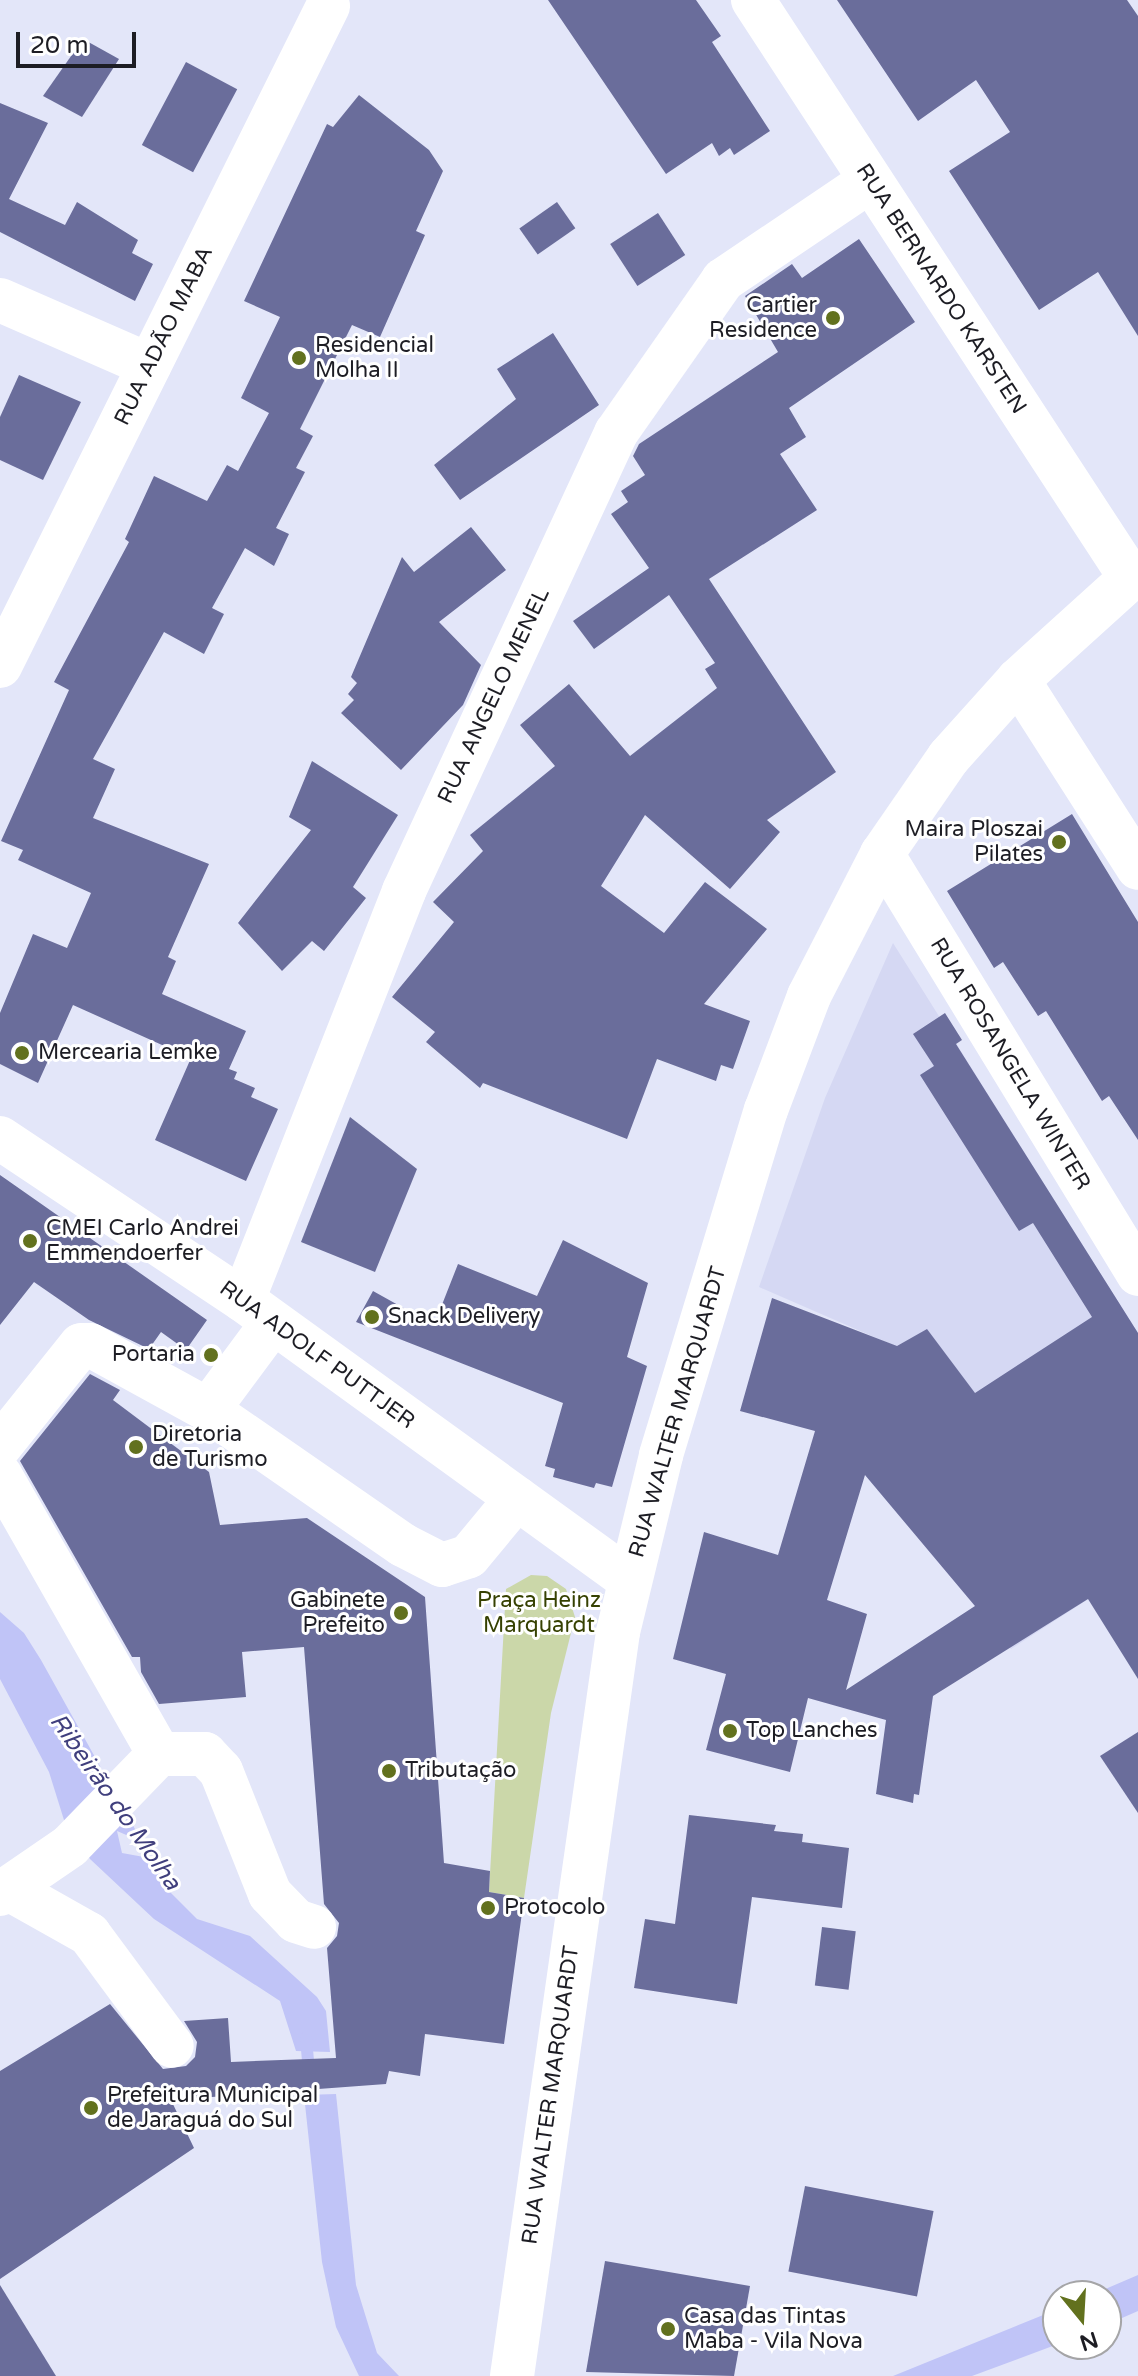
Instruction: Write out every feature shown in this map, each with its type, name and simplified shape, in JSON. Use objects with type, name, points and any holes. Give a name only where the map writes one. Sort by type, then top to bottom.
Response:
[{"type":"street","name":"RUA BERNARDO KARSTEN","points":[[753,0],[870,181],[1134,574]]},
{"type":"street","name":"RUA ADÃO MABA","points":[[0,666],[328,6]]},
{"type":"street","name":"RUA ANGELO MENEL","points":[[208,1410],[258,1311],[404,891],[616,433],[723,280],[870,181]]},
{"type":"street","points":[[0,300],[149,365]]},
{"type":"street","name":"RUA WALTER MARQUARDT","points":[[512,2376],[597,1756],[629,1579],[661,1455],[766,1110],[809,996],[882,854],[949,757],[1018,680],[1134,574]]},
{"type":"street","points":[[1018,680],[1138,868]]},
{"type":"street","name":"RUA ROSANGELA WINTER","points":[[882,854],[1138,1274]]},
{"type":"street","name":"RUA ADOLF PUTTJER","points":[[0,1138],[258,1311],[629,1579]]},
{"type":"street","points":[[0,1446],[81,1345],[90,1345],[208,1410],[403,1545],[442,1565],[469,1556],[517,1498]]},
{"type":"street","points":[[0,1475],[159,1754]]},
{"type":"street","points":[[172,2046],[89,1934],[5,1892],[70,1846],[121,1789],[159,1754],[205,1754],[221,1771],[270,1894],[296,1921],[314,1927]]},
{"type":"shaded area","points":[[893,943],[1138,1333],[1138,1567],[1011,1649],[865,1475],[897,1347],[759,1287],[825,1098]]},
{"type":"green space","name":"Praça Heinz Marquardt","points":[[531,1575],[547,1576],[566,1589],[575,1617],[551,1713],[524,1898],[489,1892],[506,1589]]},
{"type":"water","points":[[0,1612],[24,1633],[41,1660],[170,1892],[197,1919],[250,1936],[317,1997],[326,2011],[330,2052],[296,2051],[280,2001],[154,1919],[90,1859],[64,1820],[49,1772],[0,1679]],"holes":[[[117,1831],[131,1837],[144,1857],[122,1853]]]},
{"type":"water","points":[[336,2094],[356,2285],[377,2353],[399,2376],[359,2376],[336,2327],[322,2262],[304,2095]]},
{"type":"water","points":[[1138,2275],[1138,2311],[1122,2318],[1122,2282]]},
{"type":"water","points":[[1042,2315],[1042,2350],[972,2376],[893,2376]]},
{"type":"building","points":[[548,0],[696,0],[721,36],[712,42],[770,131],[734,155],[730,148],[719,156],[712,143],[666,174]]},
{"type":"building","points":[[837,0],[1127,0],[1138,16],[1138,336],[1098,272],[1039,310],[949,171],[1010,132],[976,80],[918,121]]},
{"type":"building","points":[[83,39],[119,59],[82,117],[43,96]]},
{"type":"building","points":[[186,62],[237,89],[193,172],[142,145]]},
{"type":"building","points":[[359,95],[429,150],[443,171],[416,231],[425,235],[380,337],[352,325],[300,429],[313,436],[296,468],[305,472],[276,528],[289,534],[274,566],[245,548],[212,608],[224,614],[204,654],[164,632],[93,759],[115,769],[93,818],[209,864],[168,957],[176,961],[162,994],[246,1031],[229,1069],[237,1072],[234,1079],[255,1088],[251,1097],[278,1109],[246,1181],[155,1140],[191,1058],[73,1005],[38,1083],[0,1064],[0,1013],[33,934],[67,948],[91,893],[18,860],[23,850],[1,841],[69,690],[54,682],[129,542],[125,539],[154,476],[207,501],[227,465],[238,471],[269,413],[241,398],[280,317],[244,301],[327,124],[333,127]]},
{"type":"building","points":[[0,103],[48,123],[9,199],[65,225],[77,202],[138,240],[132,253],[153,264],[135,301],[0,232]]},
{"type":"building","points":[[557,202],[575,228],[538,255],[519,228]]},
{"type":"building","points":[[658,213],[685,255],[637,286],[610,244]]},
{"type":"building","points":[[859,239],[915,322],[789,408],[806,437],[780,454],[817,510],[709,579],[836,772],[767,820],[780,832],[730,889],[645,815],[601,886],[664,933],[705,882],[767,929],[704,1004],[750,1021],[733,1069],[721,1065],[716,1081],[657,1059],[627,1139],[483,1083],[480,1088],[426,1042],[435,1032],[392,997],[454,922],[433,902],[483,851],[470,835],[555,766],[520,725],[569,684],[630,756],[717,688],[705,669],[715,663],[669,595],[594,649],[573,621],[649,568],[611,514],[628,502],[621,491],[645,475],[633,456],[639,444],[778,352],[745,296],[792,264],[802,278]]},
{"type":"building","points":[[553,333],[599,405],[460,500],[434,465],[516,399],[497,369]]},
{"type":"building","points":[[19,375],[81,402],[43,480],[0,460],[0,417]]},
{"type":"building","points":[[471,527],[506,570],[439,622],[481,665],[463,705],[401,770],[341,713],[354,700],[348,694],[357,683],[351,677],[402,557],[414,572]]},
{"type":"building","points":[[312,761],[398,815],[353,887],[366,898],[324,951],[312,941],[282,971],[238,923],[311,830],[289,817]]},
{"type":"building","points":[[1072,814],[1138,922],[1138,1140],[1109,1096],[1102,1101],[1046,1011],[1038,1016],[1003,962],[994,968],[947,891]]},
{"type":"building","points":[[945,1013],[962,1040],[956,1044],[1138,1333],[1138,1679],[1088,1599],[933,1696],[919,1795],[914,1794],[913,1803],[876,1794],[886,1720],[808,1698],[790,1772],[706,1750],[726,1674],[673,1659],[704,1532],[778,1555],[815,1431],[740,1411],[772,1298],[897,1346],[927,1329],[975,1393],[1092,1317],[1033,1223],[1019,1231],[920,1075],[934,1066],[913,1034]],"holes":[[[865,1475],[975,1606],[846,1690],[867,1614],[827,1600]]]},
{"type":"building","points":[[350,1117],[417,1169],[375,1272],[301,1242]]},
{"type":"building","points":[[0,1175],[207,1320],[186,1350],[161,1332],[149,1349],[89,1320],[34,1282],[0,1325]]},
{"type":"building","points":[[563,1240],[648,1283],[627,1357],[647,1366],[612,1487],[596,1483],[594,1488],[553,1477],[555,1469],[545,1466],[563,1403],[356,1322],[373,1291],[434,1325],[458,1264],[537,1296]]},
{"type":"building","points":[[90,1374],[120,1390],[113,1400],[209,1472],[220,1525],[307,1518],[425,1597],[444,1863],[490,1871],[489,1892],[524,1898],[504,2044],[425,2034],[420,2076],[389,2071],[386,2084],[171,2100],[194,2148],[0,2279],[0,2071],[110,2004],[163,2069],[186,2066],[195,2057],[197,2042],[184,2021],[228,2018],[231,2062],[336,2058],[327,1948],[337,1936],[339,1923],[324,1904],[304,1647],[242,1652],[246,1697],[159,1704],[141,1672],[140,1657],[132,1657],[20,1461]]},
{"type":"building","points":[[1138,1732],[1138,1813],[1100,1756]]},
{"type":"building","points":[[689,1815],[776,1825],[774,1831],[803,1834],[802,1842],[849,1848],[842,1908],[752,1897],[737,2004],[634,1988],[645,1919],[675,1924]]},
{"type":"building","points":[[822,1927],[856,1931],[849,1990],[815,1986]]},
{"type":"building","points":[[805,2186],[934,2211],[917,2296],[788,2271]]},
{"type":"building","name":"Casa das Tintas Maba - Vila Nova","points":[[605,2261],[750,2286],[734,2376],[586,2372]]},
{"type":"building","points":[[0,2285],[56,2376],[0,2376]]},
{"type":"waterway","name":"Ribeirão do Molha","points":[[306,2038],[312,2107]]},
{"type":"place","name":"Cartier Residence","points":[[833,318]]},
{"type":"place","name":"Residencial Molha II","points":[[299,358]]},
{"type":"place","name":"Maira Ploszai Pilates","points":[[1059,842]]},
{"type":"place","name":"Mercearia Lemke","points":[[22,1053]]},
{"type":"place","name":"CMEI Carlo Andrei Emmendoerfer","points":[[30,1241]]},
{"type":"place","name":"Snack Delivery","points":[[372,1317]]},
{"type":"place","name":"Portaria","points":[[211,1355]]},
{"type":"place","name":"Diretoria de Turismo","points":[[136,1447]]},
{"type":"place","name":"Gabinete Prefeito","points":[[401,1613]]},
{"type":"place","name":"Top Lanches","points":[[730,1731]]},
{"type":"place","name":"Tributação","points":[[389,1771]]},
{"type":"place","name":"Protocolo","points":[[488,1908]]},
{"type":"place","name":"Prefeitura Municipal de Jaraguá do Sul","points":[[91,2108]]},
{"type":"place","name":"Casa das Tintas Maba - Vila Nova","points":[[668,2329]]}]
